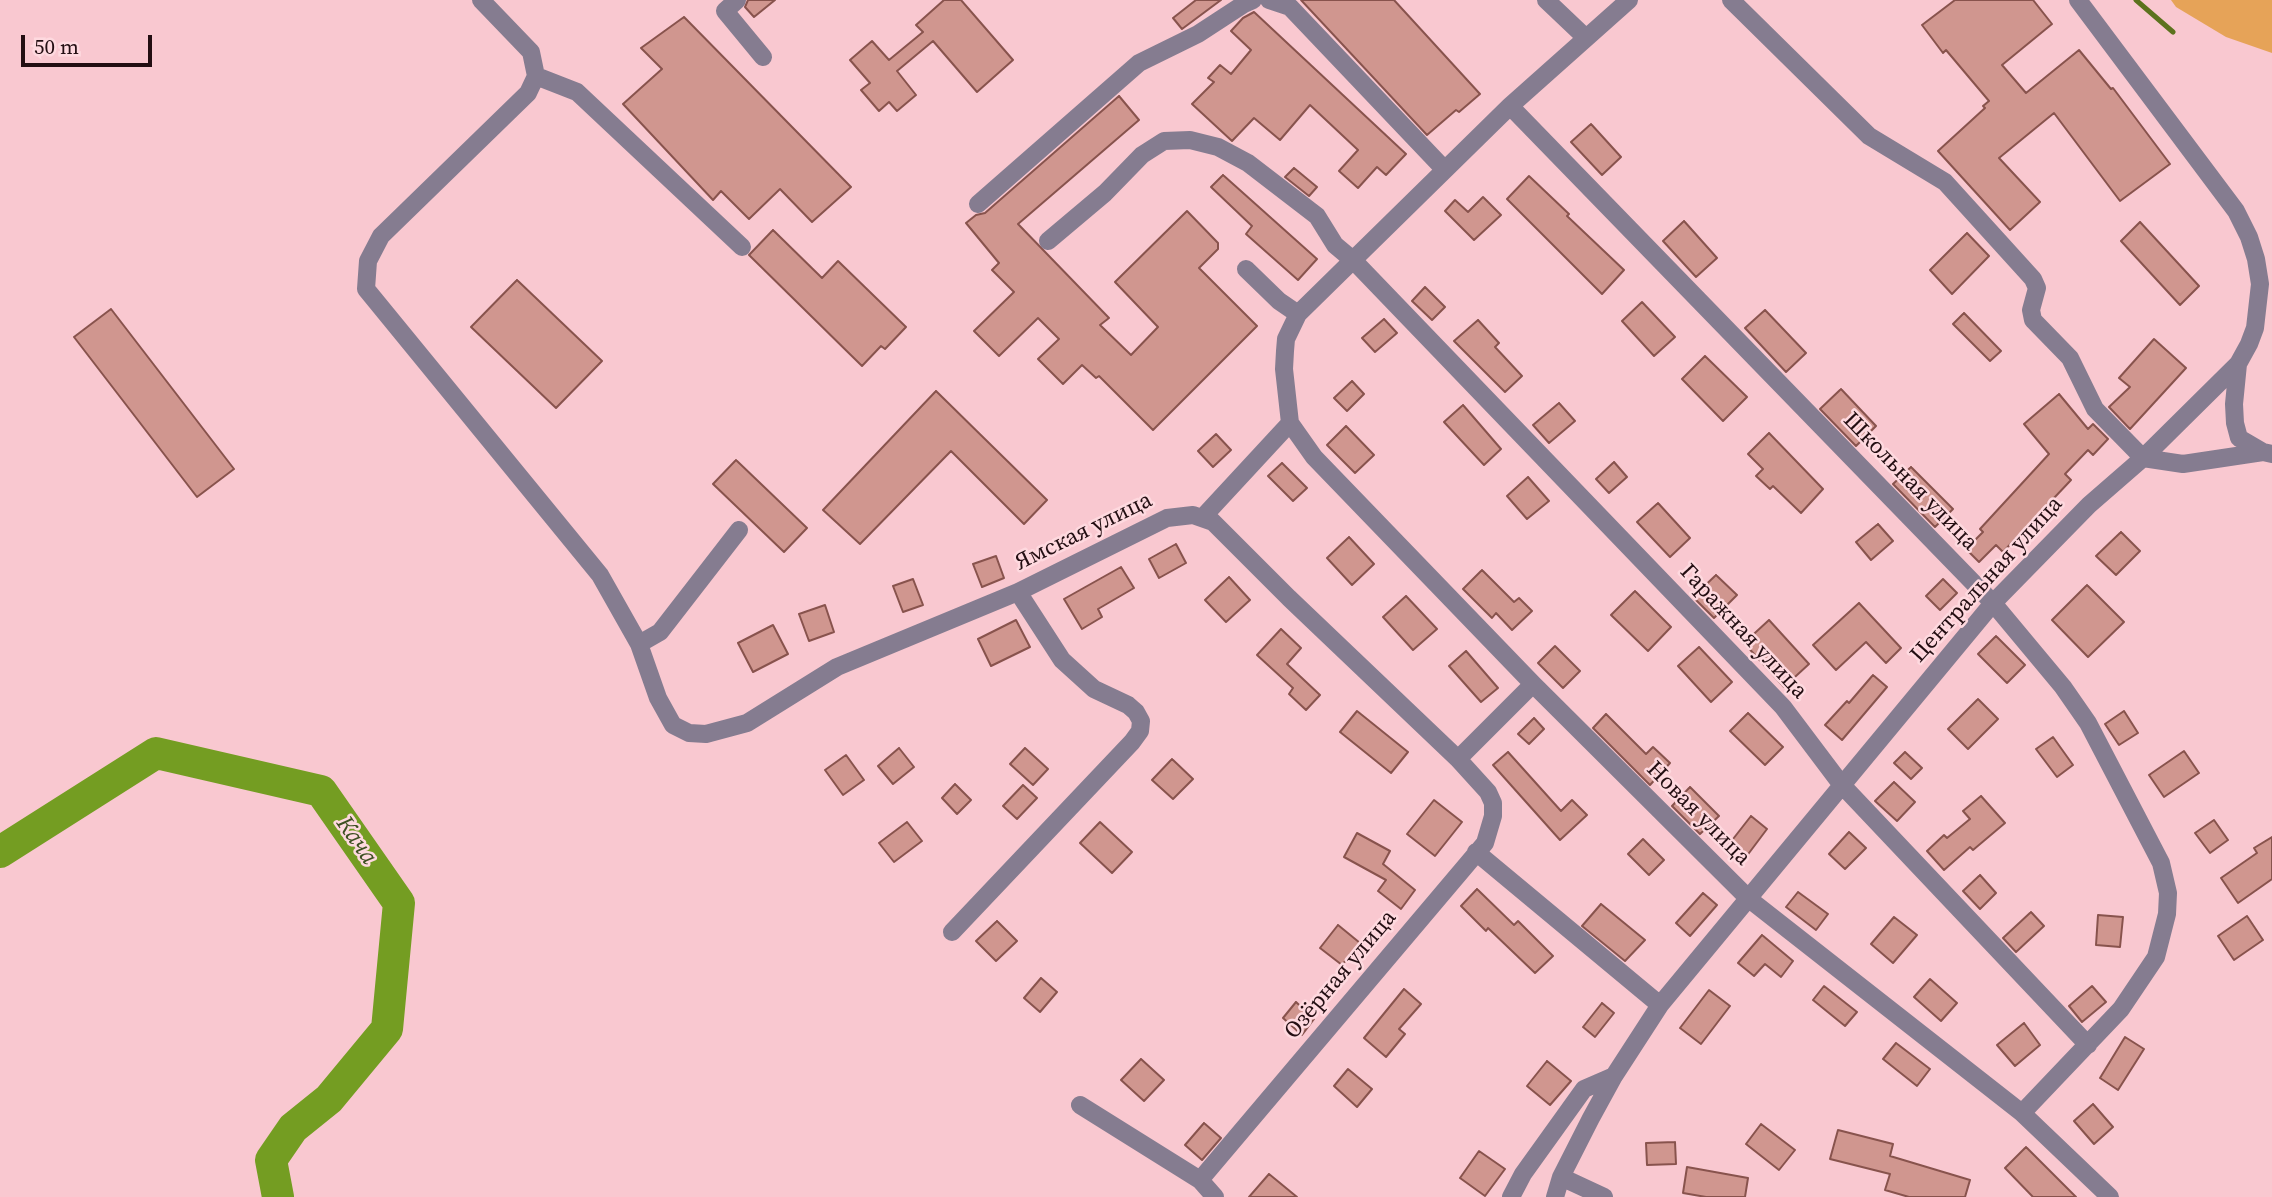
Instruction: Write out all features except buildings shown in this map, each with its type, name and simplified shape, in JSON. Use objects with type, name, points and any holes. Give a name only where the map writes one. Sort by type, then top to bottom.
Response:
[{"type":"street","points":[[481,0],[531,52],[536,76],[527,93],[381,236],[368,261],[366,289],[600,575],[639,644],[660,632],[739,530]]},
{"type":"street","points":[[737,0],[725,11],[763,57]]},
{"type":"street","points":[[978,204],[1139,63],[1198,34],[1254,0]]},
{"type":"street","points":[[1269,0],[1290,7],[1444,169]]},
{"type":"street","points":[[1546,0],[1585,37]]},
{"type":"street","points":[[1533,684],[1458,759],[1213,522],[1203,517],[1290,423],[1284,351],[1286,339],[1298,314],[1510,106],[1629,0]]},
{"type":"street","points":[[1731,0],[1869,135],[1945,181],[2025,269],[2037,289],[2031,310],[2034,320],[2070,358],[2095,409],[2143,458],[2183,464],[2268,453]]},
{"type":"street","name":"Центральная улица","points":[[1555,1197],[1561,1177],[1614,1076],[1660,1005],[1993,603],[2089,505],[2143,458],[2238,364],[2255,328],[2260,284],[2256,259],[2236,211],[2078,0]]},
{"type":"street","points":[[536,76],[577,92],[742,247]]},
{"type":"street","name":"Школьная улица","points":[[1510,106],[1993,603],[2063,687],[2088,723],[2161,863],[2166,878],[2167,914],[2156,957],[2121,1010],[2022,1113]]},
{"type":"street","name":"Гаражная улица","points":[[1048,241],[1105,193],[1142,155],[1164,141],[1190,140],[1218,147],[1248,163],[1317,216],[1335,246],[1354,261],[1783,707],[1841,784],[2088,1045]]},
{"type":"street","points":[[1246,269],[1279,301],[1298,314]]},
{"type":"street","points":[[2238,364],[2234,404],[2239,438],[2268,453]]},
{"type":"street","name":"Новая улица","points":[[1290,423],[1314,457],[1533,684],[1749,900],[2022,1113],[2110,1197]]},
{"type":"street","name":"Ямская улица","points":[[639,644],[658,698],[673,725],[688,733],[706,734],[747,723],[838,667],[1018,592],[1167,518],[1182,515],[1203,517]]},
{"type":"street","points":[[952,932],[1140,731],[1141,721],[1136,712],[1128,705],[1094,689],[1062,660],[1018,592]]},
{"type":"street","name":"Озёрная улица","points":[[1200,1180],[1485,843],[1492,824],[1493,803],[1489,792],[1458,759]]},
{"type":"street","points":[[1476,852],[1660,1005]]},
{"type":"street","points":[[1511,1197],[1523,1174],[1584,1089],[1614,1076]]},
{"type":"street","points":[[1080,1105],[1200,1180],[1215,1197]]},
{"type":"street","points":[[1561,1177],[1604,1197]]},
{"type":"shaded area","points":[[2171,0],[2272,0],[2272,53],[2226,37],[2176,7]]},
{"type":"waterway","points":[[2136,0],[2173,32]]},
{"type":"waterway","name":"Кача","points":[[0,852],[156,753],[321,791],[399,903],[387,1029],[329,1099],[293,1128],[271,1160],[278,1197]]}]
